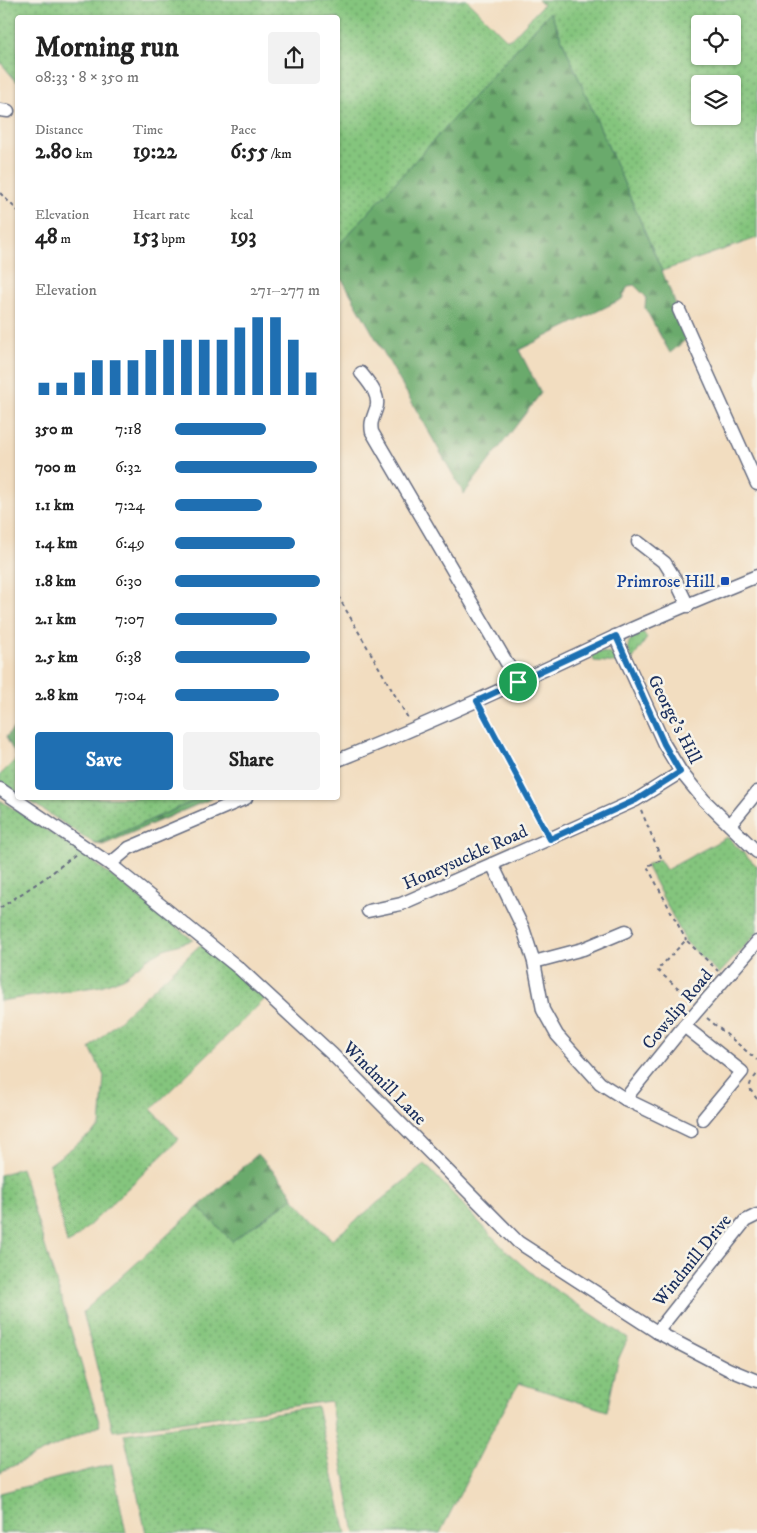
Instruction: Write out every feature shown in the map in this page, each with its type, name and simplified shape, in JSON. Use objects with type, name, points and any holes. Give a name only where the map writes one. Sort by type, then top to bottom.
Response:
[{"type":"street","points":[[679,310],[757,484]]},
{"type":"street","points":[[361,374],[373,389],[378,405],[370,423],[372,432],[518,682]]},
{"type":"street","points":[[638,542],[665,564],[675,579],[688,606]]},
{"type":"street","points":[[340,759],[477,701],[616,636],[757,576]]},
{"type":"street","name":"George's Hill","points":[[616,636],[664,744],[680,772],[704,800],[756,850]]},
{"type":"street","name":"Honeysuckle Road","points":[[368,911],[401,904],[550,839],[636,800],[680,772]]},
{"type":"street","name":"Windmill Lane","points":[[0,789],[15,799]]},
{"type":"street","points":[[730,825],[757,792]]},
{"type":"street","name":"Windmill Lane","points":[[17,800],[110,864],[240,969],[332,1054],[518,1242],[657,1332],[728,1369],[757,1381]]},
{"type":"street","points":[[110,864],[129,848],[241,800]]},
{"type":"street","points":[[492,864],[523,928],[534,962],[543,1010],[557,1036],[600,1083],[625,1099],[691,1132]]},
{"type":"street","points":[[534,962],[583,949],[626,931]]},
{"type":"street","name":"Cowslip Road","points":[[625,1099],[684,1026],[703,1012],[726,978],[757,942]]},
{"type":"street","points":[[684,1026],[742,1072],[703,1119]]},
{"type":"street","name":"Windmill Drive","points":[[657,1332],[745,1221],[757,1214]]},
{"type":"path","points":[[0,193],[15,208]]},
{"type":"path","points":[[340,599],[415,728]]},
{"type":"path","points":[[477,701],[550,839]]},
{"type":"path","points":[[639,805],[662,860],[647,866],[686,940],[726,978]]},
{"type":"path","points":[[0,908],[48,876],[86,846]]},
{"type":"path","points":[[686,940],[657,970],[757,1060]]},
{"type":"path","points":[[757,1074],[751,1081],[750,1088],[757,1099]]},
{"type":"green space","points":[[0,0],[467,0],[506,39],[511,39],[543,5],[538,0],[757,0],[757,238],[662,271],[550,12],[340,244],[340,15],[15,15],[15,80],[0,62]]},
{"type":"green space","points":[[550,12],[689,337],[670,353],[645,308],[646,297],[634,285],[628,286],[622,299],[519,350],[541,393],[464,494],[340,276],[340,244]]},
{"type":"green space","points":[[643,632],[647,638],[632,660],[628,646],[629,643],[634,637]]},
{"type":"green space","points":[[592,653],[611,654],[620,663],[594,661]]},
{"type":"green space","points":[[15,726],[15,754],[6,737]]},
{"type":"green space","points":[[15,760],[15,792],[0,781],[0,775]]},
{"type":"green space","points":[[0,800],[86,856],[193,940],[164,949],[147,959],[123,978],[101,986],[0,1001]]},
{"type":"green space","points":[[28,800],[196,800],[95,844]]},
{"type":"green space","points":[[196,800],[208,800],[103,845],[95,844]]},
{"type":"green space","points":[[727,837],[757,866],[757,933],[719,974],[686,942],[646,865],[659,859],[666,870]]},
{"type":"green space","points":[[200,945],[266,998],[151,1109],[179,1139],[73,1241],[67,1244],[49,1165],[100,1127],[104,1076],[90,1048]]},
{"type":"green space","points":[[258,1154],[290,1190],[293,1198],[232,1241],[198,1207]]},
{"type":"green space","points":[[425,1164],[506,1251],[536,1277],[628,1338],[618,1360],[607,1411],[519,1383],[440,1533],[355,1533],[330,1401],[113,1431],[83,1312],[198,1207],[232,1241],[293,1198],[332,1240]]},
{"type":"green space","points":[[21,1168],[100,1425],[0,1472],[0,1175]]},
{"type":"green space","points":[[317,1407],[346,1533],[146,1533],[124,1434]]},
{"type":"green space","points":[[112,1464],[126,1533],[0,1533],[0,1493]]},
{"type":"place","name":"Primrose Hill","points":[[725,581]]},
{"type":"route","points":[[616,636],[664,744],[680,772],[636,800],[550,839],[477,701],[518,682],[616,636]]}]
